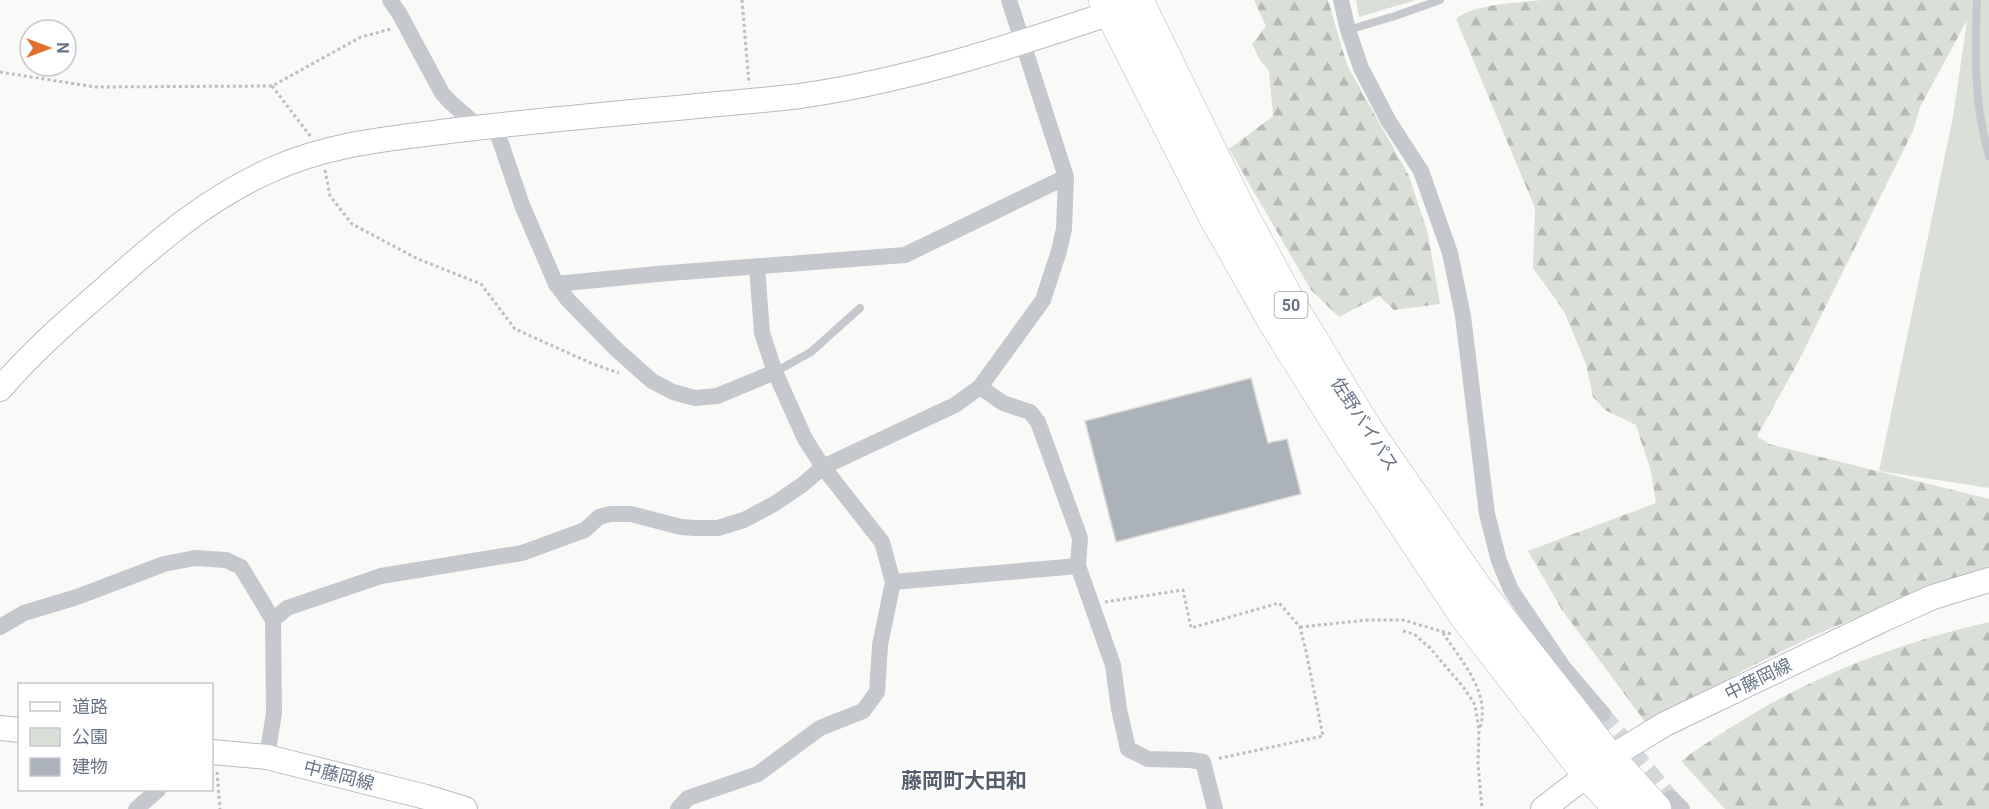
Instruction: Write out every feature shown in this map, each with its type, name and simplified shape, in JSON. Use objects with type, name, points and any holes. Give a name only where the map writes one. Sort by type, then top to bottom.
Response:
[{"type":"highway","name":"佐野バイパス","points":[[1128,4],[1215,217],[1275,323],[1347,438],[1478,633],[1599,766],[1669,805]]},
{"type":"highway","name":"佐野バイパス","points":[[1128,4],[1292,307],[1366,429],[1599,766],[1620,809]]},
{"type":"street","points":[[390,0],[442,93],[450,102],[488,127],[556,284],[574,307],[616,349],[652,381],[673,392],[695,398],[717,396],[775,372]]},
{"type":"street","points":[[273,620],[287,608],[381,576],[522,553],[585,530],[599,517],[610,514],[631,514],[681,527],[718,528],[744,520],[774,504],[823,467],[955,405],[980,387],[1043,300],[1062,240],[1066,177],[1010,0]]},
{"type":"street","points":[[1341,0],[1361,68],[1388,120],[1421,171],[1450,254],[1463,316],[1487,514],[1499,561],[1511,590],[1563,667],[1603,714]]},
{"type":"street","points":[[0,389],[37,348],[158,242],[202,208],[273,169],[322,152],[369,141],[795,96],[890,80],[1022,42],[1128,4]]},
{"type":"street","points":[[556,284],[904,255],[1066,177]]},
{"type":"street","points":[[678,809],[688,798],[758,774],[820,728],[863,711],[877,692],[880,645],[893,582],[882,542],[823,467],[805,439],[775,372],[762,333],[758,267]]},
{"type":"street","points":[[980,387],[1004,403],[1030,412],[1038,422],[1080,538],[1078,566],[1113,665],[1119,710],[1128,749],[1148,759],[1203,762],[1215,809]]},
{"type":"street","points":[[0,627],[24,613],[77,597],[164,564],[195,558],[226,560],[241,567],[273,620],[274,713],[267,757]]},
{"type":"street","points":[[893,582],[1078,566]]},
{"type":"street","name":"中藤岡線","points":[[1544,809],[1599,766],[1665,724],[1933,597],[1989,580]]},
{"type":"street","points":[[0,728],[18,730]]},
{"type":"street","name":"中藤岡線","points":[[214,752],[267,757],[465,809]]},
{"type":"street","points":[[136,809],[156,791]]},
{"type":"lane","points":[[1348,30],[1440,0]]},
{"type":"lane","points":[[1977,0],[1977,99],[1982,133],[1989,156]]},
{"type":"lane","points":[[775,372],[811,352],[860,308]]},
{"type":"path","points":[[742,0],[750,100]]},
{"type":"path","points":[[0,72],[95,87],[272,86],[361,37],[395,27]]},
{"type":"path","points":[[272,86],[322,152],[330,196],[352,224],[418,259],[482,284],[515,329],[620,374]]},
{"type":"path","points":[[1091,604],[1183,590],[1191,628],[1279,603],[1300,627],[1323,736],[1203,762]]},
{"type":"path","points":[[1300,627],[1368,620],[1403,620],[1461,637],[1471,637],[1478,633]]},
{"type":"path","points":[[1403,631],[1414,634],[1430,648],[1464,688],[1475,705],[1479,730],[1478,764],[1482,809]]},
{"type":"path","points":[[1442,632],[1478,687],[1483,704],[1479,730]]},
{"type":"path","points":[[214,752],[220,809]]},
{"type":"green space","points":[[1254,0],[1328,0],[1347,65],[1409,176],[1428,234],[1440,304],[1394,310],[1379,296],[1339,317],[1311,290],[1229,149],[1273,116],[1269,71],[1252,44],[1266,26]]},
{"type":"green space","points":[[1356,0],[1416,0],[1359,17]]},
{"type":"green space","points":[[1541,0],[1978,0],[1920,107],[1913,131],[1795,368],[1757,436],[1769,444],[1989,499],[1989,574],[1908,596],[1813,636],[1746,669],[1649,727],[1562,610],[1528,551],[1656,503],[1651,472],[1636,425],[1605,410],[1593,397],[1586,364],[1564,311],[1533,268],[1535,208],[1456,19],[1485,7]]},
{"type":"green space","points":[[1970,0],[1989,0],[1989,488],[1879,471],[1953,117]]},
{"type":"green space","points":[[1989,622],[1989,809],[1725,809],[1681,761],[1757,711],[1853,664],[1920,640]]},
{"type":"building","points":[[1251,378],[1268,443],[1287,439],[1301,494],[1116,542],[1085,421]]},
{"type":"tunnel","points":[[1603,714],[1671,798]]},
{"type":"district","name":"藤岡町大田和","points":[[964,781]]}]
